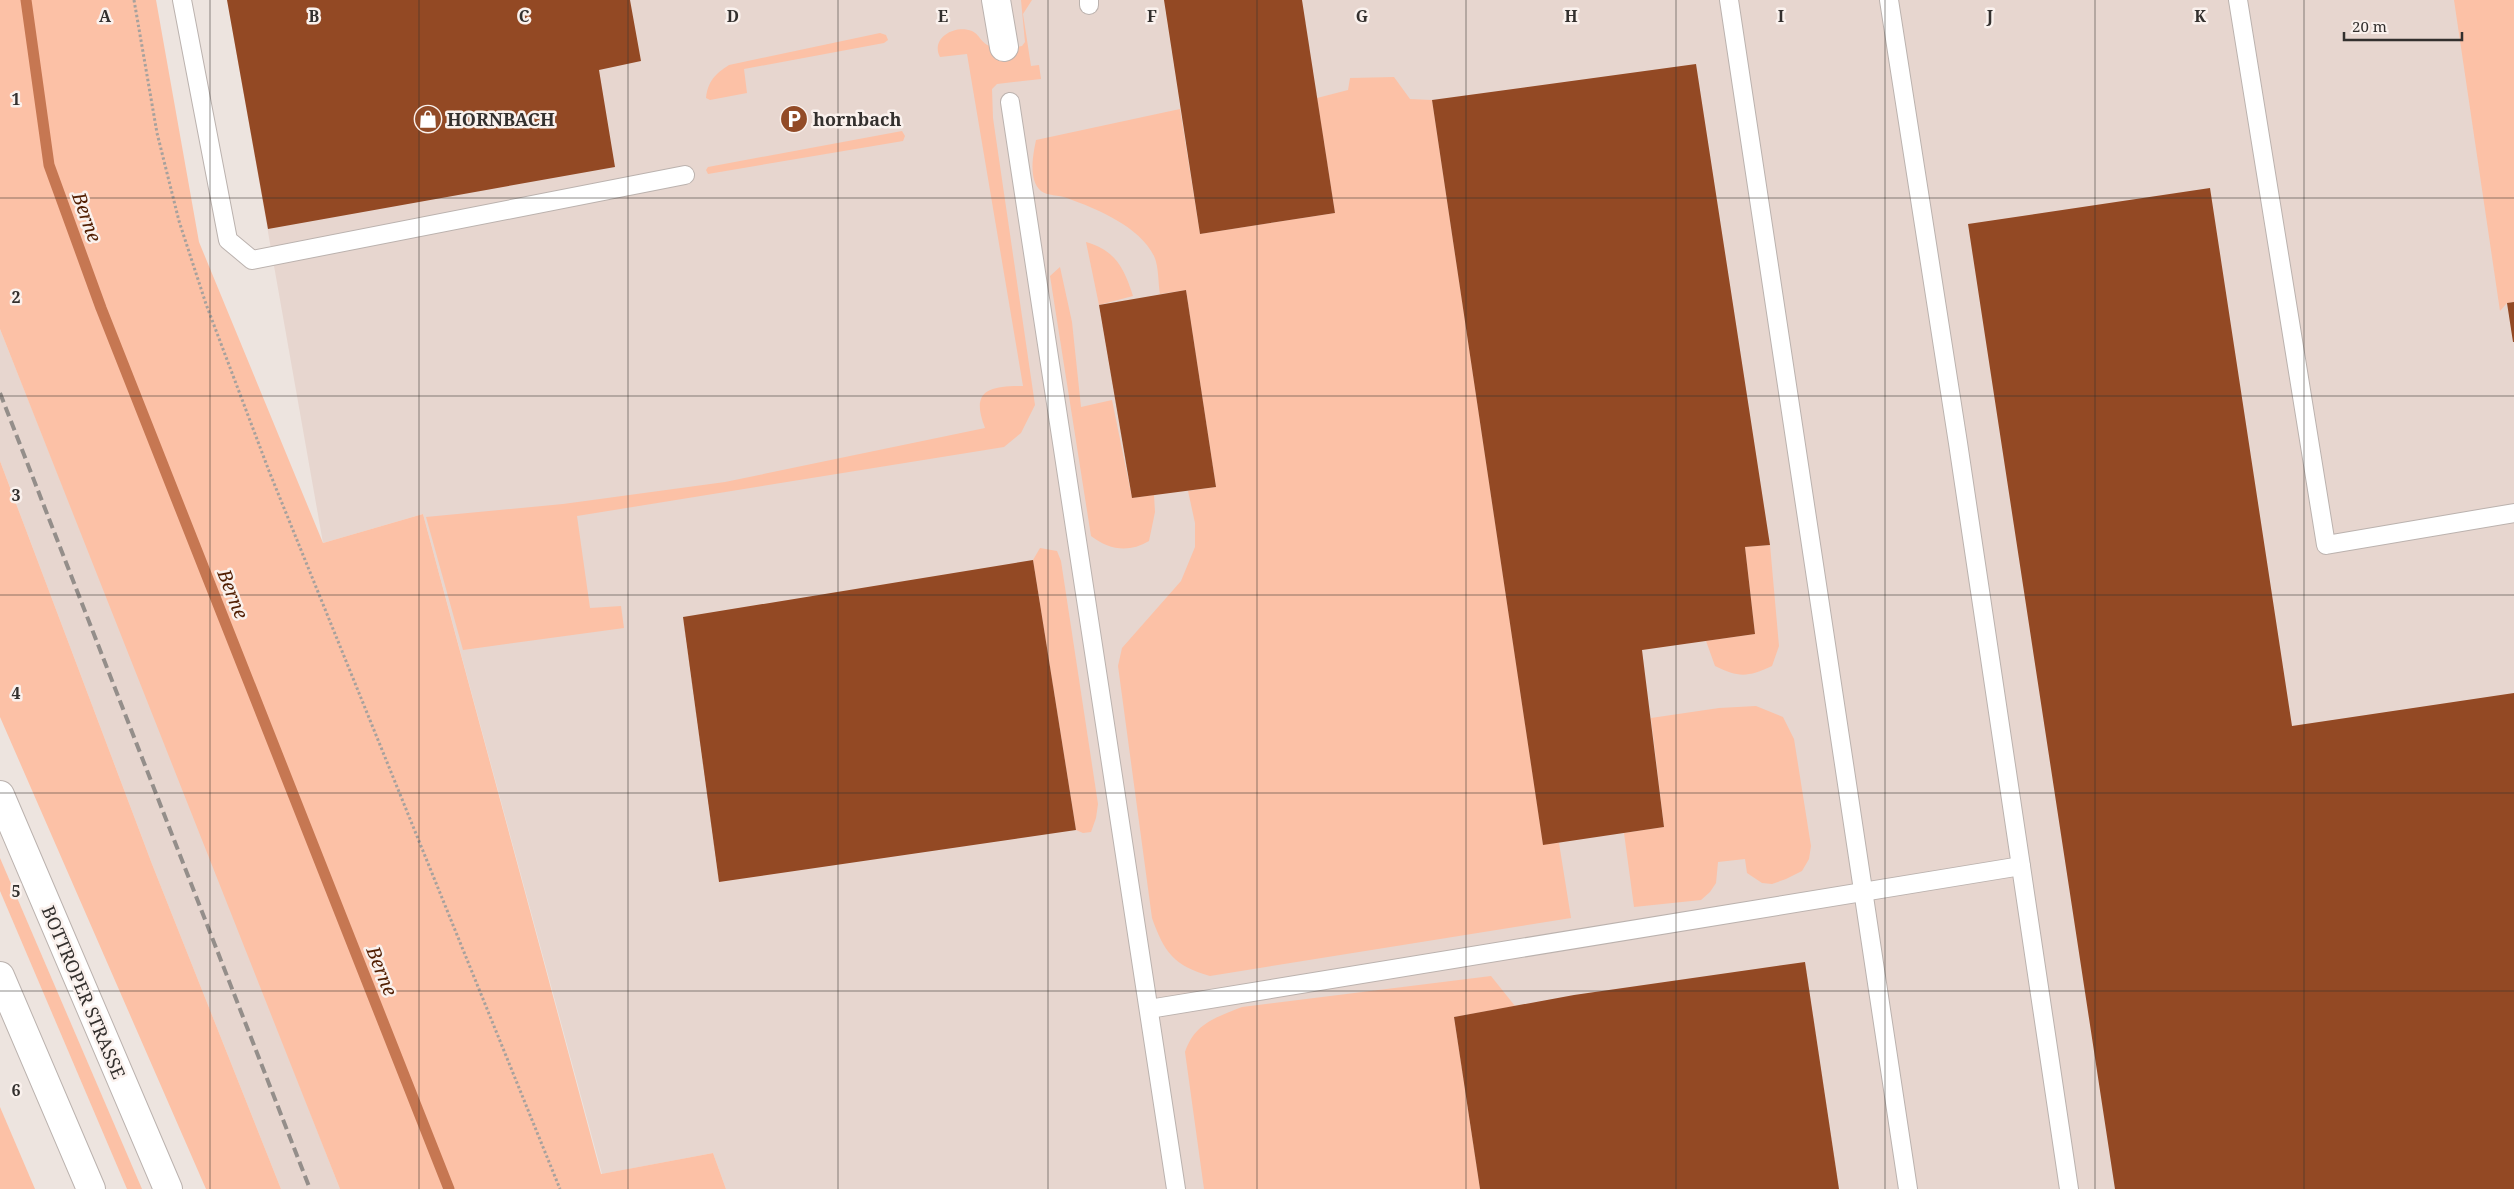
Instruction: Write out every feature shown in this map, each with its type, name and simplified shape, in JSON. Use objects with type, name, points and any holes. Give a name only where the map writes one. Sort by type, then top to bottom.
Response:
[{"type":"main road","points":[[996,0],[1004,47]]},
{"type":"main road","name":"BOTTROPER STRASSE","points":[[0,795],[168,1189]]},
{"type":"main road","points":[[0,976],[91,1189]]},
{"type":"lane","points":[[182,0],[228,240],[252,260],[685,175]]},
{"type":"lane","points":[[1729,0],[1908,1189]]},
{"type":"lane","points":[[1889,0],[2069,1189]]},
{"type":"lane","points":[[2238,0],[2326,545],[2514,513]]},
{"type":"lane","points":[[1010,102],[1176,1189]]},
{"type":"lane","points":[[1149,1009],[2021,866]]},
{"type":"path","points":[[134,0],[157,134],[179,221],[206,304],[280,498],[560,1189]]},
{"type":"shaded area","points":[[0,0],[156,0],[199,242],[323,543],[423,514],[601,1174],[713,1153],[726,1189],[340,1189],[0,329]]},
{"type":"shaded area","points":[[227,0],[2514,0],[2514,1189],[726,1189],[713,1153],[602,1174],[423,514],[323,543]]},
{"type":"shaded area","points":[[1021,0],[1032,0],[1023,14],[1031,66],[1039,65],[1041,79],[997,84],[992,89],[993,118],[1035,405],[1021,433],[1004,447],[577,516],[590,608],[621,606],[624,628],[463,650],[426,517],[563,504],[725,482],[985,428],[981,415],[981,398],[992,389],[1023,386],[967,54],[940,57],[938,50],[938,44],[941,39],[946,34],[958,29],[972,31],[987,45],[994,47],[1022,46],[1025,42]]},
{"type":"shaded area","points":[[2454,0],[2514,0],[2514,302],[2507,303],[2500,311]]},
{"type":"shaded area","points":[[880,33],[886,35],[888,40],[884,43],[744,69],[747,93],[710,100],[706,98],[708,87],[713,78],[729,65]]},
{"type":"shaded area","points":[[1394,77],[1410,99],[1432,100],[1543,844],[1559,843],[1571,918],[1210,976],[1187,968],[1172,956],[1161,940],[1152,918],[1118,666],[1122,648],[1181,581],[1195,547],[1195,523],[1188,491],[1216,487],[1186,290],[1160,294],[1156,260],[1147,245],[1128,227],[1091,207],[1041,191],[1034,180],[1032,167],[1036,140],[1180,109],[1200,234],[1335,213],[1317,98],[1348,90],[1350,78]]},
{"type":"shaded area","points":[[902,131],[905,136],[903,141],[708,174],[706,170],[708,167]]},
{"type":"shaded area","points":[[1086,242],[1105,250],[1112,256],[1122,269],[1133,296],[1099,305]]},
{"type":"shaded area","points":[[1060,267],[1072,322],[1081,407],[1112,400],[1132,498],[1154,495],[1155,512],[1149,541],[1142,545],[1127,548],[1112,547],[1091,536],[1050,276]]},
{"type":"shaded area","points":[[0,329],[210,856],[340,1189],[281,1189],[152,864],[0,461]]},
{"type":"shaded area","points":[[0,461],[152,864],[281,1189],[206,1189],[0,717]]},
{"type":"shaded area","points":[[1770,545],[1779,646],[1772,666],[1750,674],[1731,673],[1715,666],[1706,641],[1755,634],[1745,547]]},
{"type":"shaded area","points":[[1040,548],[1057,551],[1061,561],[1098,804],[1091,832],[1083,833],[1076,830],[1033,560]]},
{"type":"shaded area","points":[[1756,706],[1783,717],[1794,739],[1811,846],[1809,859],[1802,871],[1772,884],[1762,883],[1747,873],[1745,859],[1718,862],[1716,883],[1701,900],[1634,907],[1624,833],[1664,827],[1651,718],[1719,708]]},
{"type":"shaded area","points":[[0,858],[142,1189],[127,1189],[0,891]]},
{"type":"shaded area","points":[[1491,976],[1515,1006],[1454,1017],[1480,1189],[1204,1189],[1185,1052],[1194,1034],[1200,1028],[1215,1018],[1242,1007]]},
{"type":"shaded area","points":[[0,1107],[35,1189],[0,1189]]},
{"type":"building","name":"HORNBACH","points":[[227,0],[630,0],[641,61],[599,70],[615,167],[268,229]]},
{"type":"building","points":[[1164,0],[1302,0],[1335,213],[1200,234]]},
{"type":"building","points":[[1696,64],[1770,545],[1745,547],[1755,634],[1642,650],[1664,827],[1543,845],[1432,100]]},
{"type":"building","points":[[2210,188],[2292,726],[2514,693],[2514,1189],[2115,1189],[1968,224]]},
{"type":"building","points":[[1186,290],[1216,487],[1132,498],[1099,305]]},
{"type":"building","points":[[2514,302],[2514,342],[2513,342],[2507,303]]},
{"type":"building","points":[[1033,560],[1076,830],[719,882],[683,617]]},
{"type":"building","points":[[1805,962],[1839,1189],[1480,1189],[1454,1017],[1574,995]]},
{"type":"waterway","name":"Berne","points":[[26,0],[49,165],[101,308],[449,1189]]},
{"type":"railway","points":[[0,393],[310,1189]]},
{"type":"place","name":"HORNBACH","points":[[428,119]]},
{"type":"place","name":"hornbach","points":[[794,119]]}]
